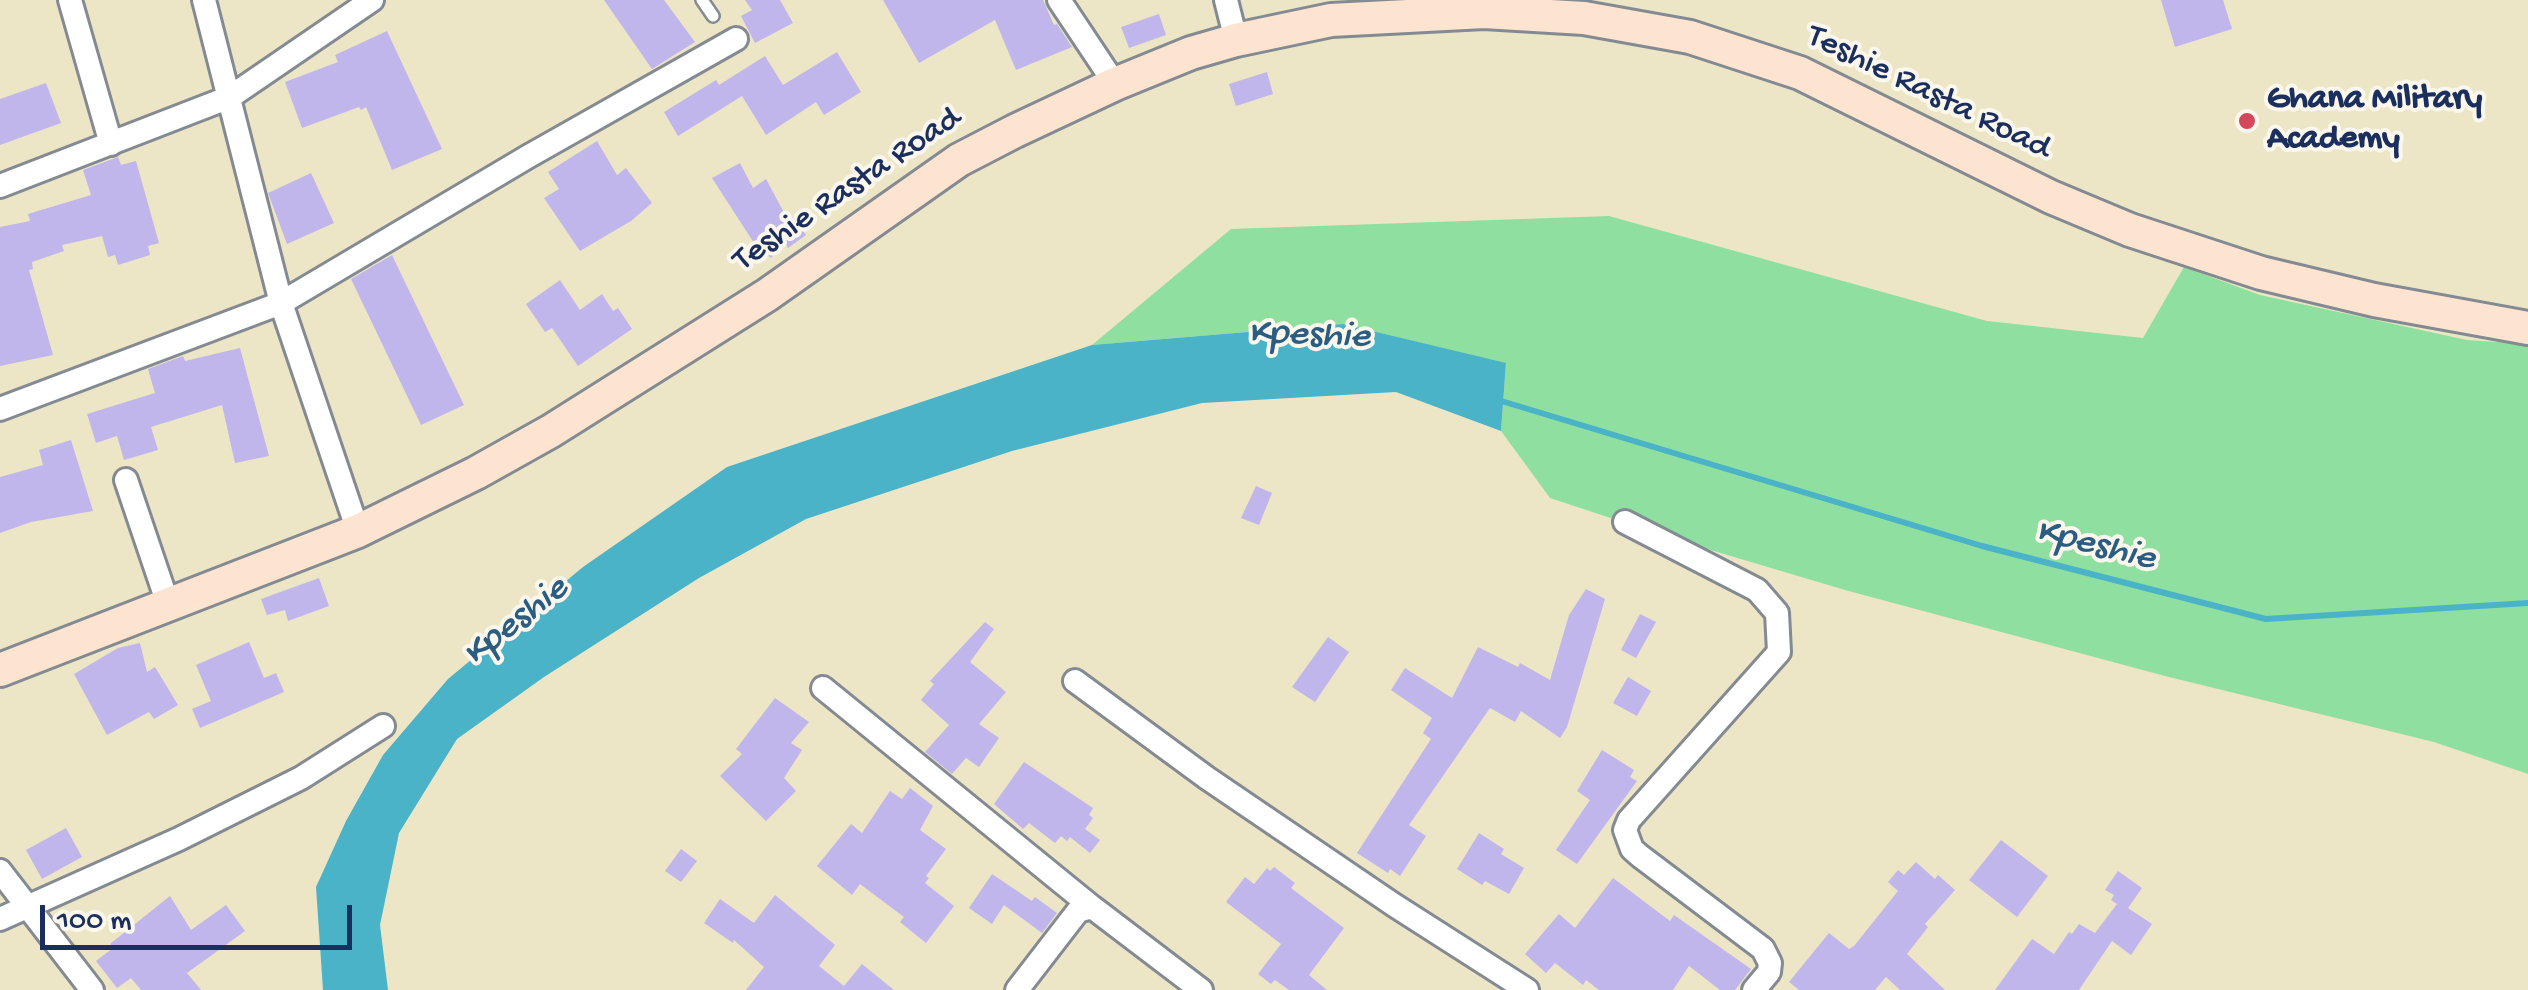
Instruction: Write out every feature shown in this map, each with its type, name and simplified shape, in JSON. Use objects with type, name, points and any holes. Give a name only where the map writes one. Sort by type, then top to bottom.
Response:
[{"type":"main road","name":"Teshie Rasta Road","points":[[0,670],[358,531],[476,473],[551,431],[766,295],[959,160],[1115,84],[1190,53],[1331,20],[1484,12],[1584,18],[1690,37],[1800,74],[2051,198],[2130,230],[2261,273],[2391,303],[2528,328]]},
{"type":"street","points":[[70,0],[111,144]]},
{"type":"street","points":[[204,0],[282,303],[358,531]]},
{"type":"street","points":[[0,186],[230,97],[372,0]]},
{"type":"street","points":[[1059,0],[1115,84]]},
{"type":"street","points":[[1226,0],[1236,40]]},
{"type":"street","points":[[0,409],[282,303],[736,39]]},
{"type":"street","points":[[126,480],[168,604]]},
{"type":"street","points":[[1625,522],[1756,590],[1777,613],[1779,652],[1625,830],[1632,849],[1640,856],[1763,949],[1770,963],[1769,972],[1754,990]]},
{"type":"street","points":[[1075,682],[1207,778],[1528,990]]},
{"type":"street","points":[[824,688],[1092,907],[1201,990]]},
{"type":"street","points":[[0,919],[179,839],[300,778],[383,726]]},
{"type":"street","points":[[0,871],[92,990]]},
{"type":"street","points":[[1017,990],[1078,912],[1092,907]]},
{"type":"lane","points":[[702,0],[713,16]]},
{"type":"green space","points":[[1609,216],[1987,321],[2143,338],[2184,267],[2260,295],[2467,340],[2528,344],[2528,774],[2434,742],[2165,676],[1845,590],[1550,498],[1501,431],[1506,364],[1343,324],[1092,345],[1231,229]]},
{"type":"water","points":[[1343,324],[1506,363],[1501,431],[1396,392],[1202,403],[1012,451],[806,519],[699,578],[544,677],[457,739],[399,833],[380,925],[388,990],[323,990],[316,887],[346,821],[383,755],[448,679],[583,567],[727,467],[1092,345]]},
{"type":"building","points":[[604,0],[664,0],[695,42],[652,69]]},
{"type":"building","points":[[745,0],[780,0],[793,23],[755,43],[741,16],[752,10]]},
{"type":"building","points":[[883,0],[1043,0],[1054,25],[1072,47],[1016,70],[995,20],[919,63]]},
{"type":"building","points":[[2161,0],[2223,0],[2232,29],[2175,47]]},
{"type":"building","points":[[1159,14],[1166,35],[1129,48],[1121,27]]},
{"type":"building","points":[[387,31],[442,149],[392,170],[366,107],[302,128],[285,82],[338,62],[335,55]]},
{"type":"building","points":[[837,52],[861,92],[824,115],[816,102],[766,135],[742,96],[678,136],[664,112],[716,80],[719,85],[765,56],[783,85]]},
{"type":"building","points":[[1267,72],[1273,94],[1236,106],[1229,84]]},
{"type":"building","points":[[46,83],[61,123],[0,145],[0,99]]},
{"type":"building","points":[[597,141],[617,175],[626,168],[652,203],[631,221],[580,251],[544,198],[559,189],[548,172]]},
{"type":"building","points":[[118,157],[121,165],[136,161],[159,243],[148,246],[150,255],[118,265],[115,255],[108,257],[102,236],[62,245],[64,251],[32,262],[33,269],[29,270],[53,355],[0,366],[0,227],[30,221],[28,214],[91,195],[83,170]]},
{"type":"building","points":[[740,163],[753,188],[766,179],[788,220],[793,217],[806,235],[788,248],[785,243],[771,258],[754,243],[712,178]]},
{"type":"building","points":[[311,173],[334,223],[287,244],[268,193]]},
{"type":"building","points":[[392,255],[464,405],[421,425],[351,279]]},
{"type":"building","points":[[560,280],[580,310],[602,294],[613,311],[618,308],[632,329],[578,366],[552,328],[545,332],[526,304]]},
{"type":"building","points":[[240,348],[269,456],[235,463],[222,405],[151,427],[158,450],[124,460],[117,436],[96,443],[87,414],[155,393],[148,369],[183,356],[185,361]]},
{"type":"building","points":[[71,440],[93,511],[31,522],[0,533],[0,477],[43,465],[39,450]]},
{"type":"building","points":[[1256,486],[1272,493],[1259,525],[1241,518]]},
{"type":"building","points":[[319,578],[329,606],[288,621],[285,610],[267,615],[261,599]]},
{"type":"building","points":[[1586,589],[1605,599],[1567,727],[1560,738],[1521,711],[1515,722],[1490,708],[1409,825],[1426,836],[1400,876],[1390,869],[1388,873],[1357,853],[1431,739],[1423,733],[1432,718],[1391,690],[1405,668],[1452,698],[1478,647],[1550,680],[1569,615]]},
{"type":"building","points":[[1640,614],[1656,622],[1636,658],[1621,650]]},
{"type":"building","points":[[985,622],[994,629],[970,662],[1006,692],[979,724],[999,738],[979,767],[966,758],[952,774],[925,752],[949,725],[921,700],[934,684],[930,681]]},
{"type":"building","points":[[1328,637],[1349,652],[1315,702],[1292,687]]},
{"type":"building","points":[[249,642],[264,678],[276,673],[284,692],[200,728],[192,709],[211,701],[196,665]]},
{"type":"building","points":[[140,643],[147,672],[155,667],[178,705],[154,719],[149,712],[107,735],[74,674],[118,648]]},
{"type":"building","points":[[1628,677],[1651,691],[1637,716],[1613,703]]},
{"type":"building","points":[[775,698],[809,722],[791,743],[802,750],[784,778],[796,791],[766,821],[720,776],[742,754],[736,749]]},
{"type":"building","points":[[1602,750],[1634,770],[1630,777],[1637,781],[1577,864],[1556,850],[1590,800],[1577,791]]},
{"type":"building","points":[[1024,762],[1093,808],[1089,815],[1093,818],[1085,829],[1100,840],[1090,853],[1070,837],[1067,841],[1061,836],[1055,843],[1029,823],[1023,829],[994,804]]},
{"type":"building","points":[[910,788],[933,806],[920,830],[946,849],[925,883],[954,906],[926,943],[900,922],[904,917],[860,884],[852,895],[817,866],[851,824],[862,833],[890,791],[902,799]]},
{"type":"building","points":[[66,828],[82,857],[42,879],[26,850]]},
{"type":"building","points":[[1479,833],[1504,849],[1501,854],[1524,868],[1509,894],[1485,881],[1482,885],[1457,869]]},
{"type":"building","points":[[2001,840],[2048,876],[2017,917],[1969,880]]},
{"type":"building","points":[[681,849],[697,861],[681,882],[665,871]]},
{"type":"building","points":[[1916,862],[1955,890],[1925,924],[1928,927],[1907,954],[1945,990],[1900,990],[1886,977],[1875,990],[1799,990],[1789,982],[1829,933],[1849,949],[1854,946],[1898,891],[1888,882],[1898,870],[1904,875]]},
{"type":"building","points":[[1274,867],[1295,883],[1291,888],[1344,928],[1309,975],[1327,990],[1289,990],[1258,974],[1281,944],[1226,902],[1245,877],[1254,884],[1267,868],[1270,871]]},
{"type":"building","points":[[2118,871],[2142,888],[2128,908],[2152,924],[2131,955],[2112,941],[2079,990],[1995,990],[2032,939],[2054,954],[2079,924],[2095,933],[2117,904],[2111,900],[2114,895],[2105,890]]},
{"type":"building","points":[[992,874],[1057,913],[1042,933],[1004,905],[992,924],[969,908]]},
{"type":"building","points":[[1613,878],[1670,921],[1674,915],[1751,969],[1735,990],[1720,990],[1689,966],[1673,990],[1599,990],[1586,980],[1583,985],[1555,963],[1546,973],[1525,954],[1559,914],[1575,928]]},
{"type":"building","points":[[775,895],[835,945],[819,966],[844,986],[862,964],[894,990],[746,990],[764,967],[734,940],[733,943],[704,923],[720,899],[754,923]]},
{"type":"building","points":[[170,896],[191,930],[226,905],[245,931],[187,973],[201,990],[141,990],[131,978],[117,988],[96,961],[113,948],[110,944]]},
{"type":"waterway","name":"Kpeshie","points":[[1498,400],[1982,546],[2266,619],[2528,603]]},
{"type":"place","name":"Ghana Military Academy","points":[[2247,121]]}]
